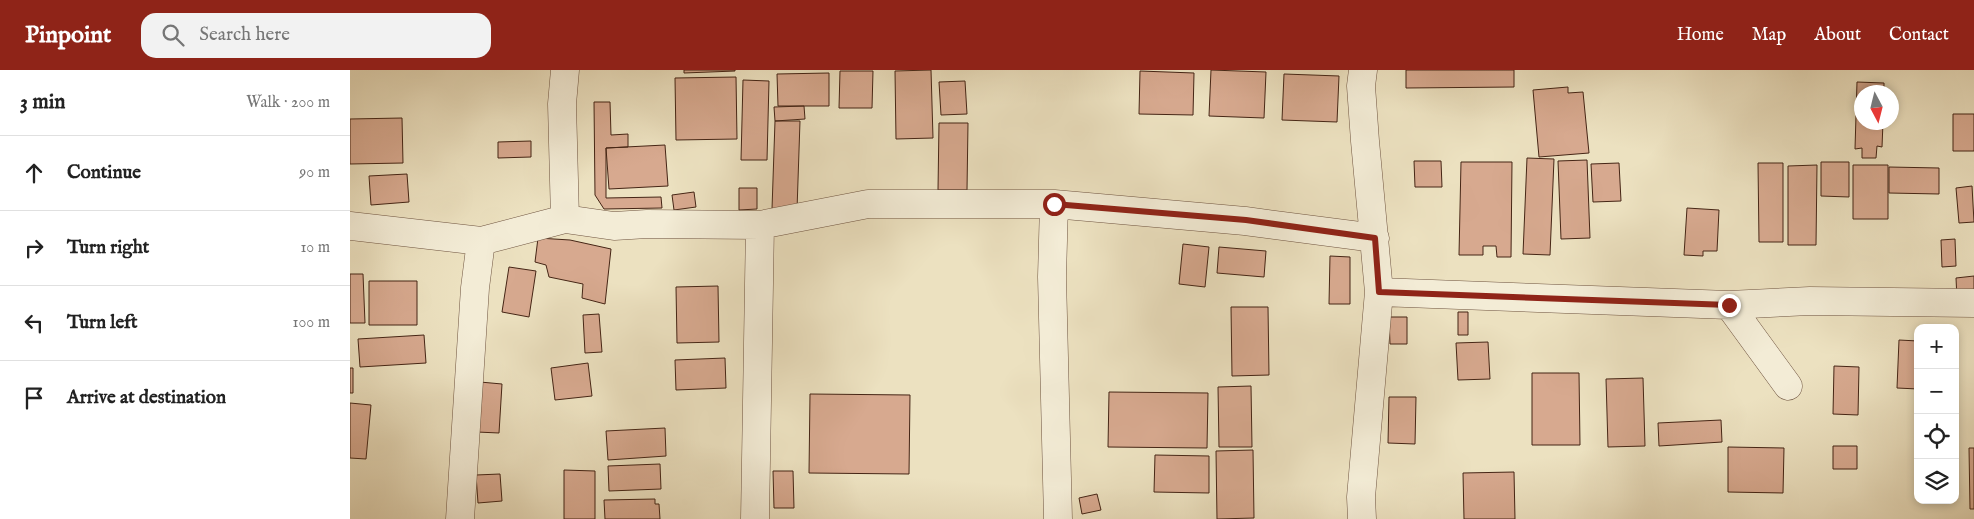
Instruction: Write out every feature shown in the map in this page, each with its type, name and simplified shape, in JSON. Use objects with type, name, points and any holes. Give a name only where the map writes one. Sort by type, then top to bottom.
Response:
[{"type":"street","points":[[565,70],[562,104],[565,219]]},
{"type":"street","points":[[1362,519],[1360,497],[1379,292],[1361,86],[1363,70]]},
{"type":"street","points":[[350,226],[481,241],[565,219],[614,226],[648,224],[760,225],[868,204],[1054,204],[1246,220],[1375,238]]},
{"type":"street","points":[[1054,204],[1052,277],[1058,519]]},
{"type":"street","points":[[755,519],[760,225]]},
{"type":"street","points":[[460,519],[475,298],[481,241]]},
{"type":"street","points":[[1379,292],[1729,305],[1810,301],[1974,303]]},
{"type":"street","points":[[1729,305],[1788,386]]},
{"type":"building","points":[[684,70],[735,70],[735,71],[684,73]]},
{"type":"building","points":[[931,70],[933,138],[896,139],[895,71]]},
{"type":"building","points":[[1211,70],[1266,72],[1264,118],[1209,116]]},
{"type":"building","points":[[1406,70],[1514,70],[1514,87],[1406,88]]},
{"type":"building","points":[[840,71],[873,71],[872,108],[839,108]]},
{"type":"building","points":[[1140,71],[1194,73],[1193,115],[1139,114]]},
{"type":"building","points":[[829,73],[829,106],[778,106],[777,74]]},
{"type":"building","points":[[1284,74],[1339,76],[1337,122],[1282,120]]},
{"type":"building","points":[[736,77],[737,139],[676,140],[675,78]]},
{"type":"building","points":[[743,80],[769,81],[767,160],[741,160]]},
{"type":"building","points":[[965,81],[967,114],[941,115],[939,82]]},
{"type":"building","points":[[1857,82],[1884,83],[1884,85],[1857,85]]},
{"type":"building","points":[[1568,87],[1568,93],[1583,92],[1589,153],[1539,157],[1533,90]]},
{"type":"building","points":[[594,102],[610,102],[611,135],[628,134],[628,147],[606,148],[606,198],[661,197],[662,208],[604,209],[595,195]]},
{"type":"building","points":[[804,106],[805,119],[775,121],[774,107]]},
{"type":"building","points":[[1953,114],[1974,114],[1974,151],[1953,151]]},
{"type":"building","points":[[402,118],[403,163],[350,164],[350,119]]},
{"type":"building","points":[[775,121],[800,121],[797,210],[772,209]]},
{"type":"building","points":[[939,123],[968,123],[967,190],[938,190]]},
{"type":"building","points":[[1856,130],[1883,130],[1882,147],[1877,146],[1876,158],[1862,158],[1862,148],[1855,149]]},
{"type":"building","points":[[531,141],[531,157],[498,158],[498,142]]},
{"type":"building","points":[[665,145],[668,186],[609,189],[606,148]]},
{"type":"building","points":[[1527,158],[1554,159],[1550,255],[1523,254]]},
{"type":"building","points":[[1587,160],[1590,238],[1561,239],[1558,161]]},
{"type":"building","points":[[1414,161],[1441,161],[1442,187],[1415,187]]},
{"type":"building","points":[[1461,162],[1512,162],[1511,257],[1497,257],[1496,246],[1483,246],[1483,255],[1459,255]]},
{"type":"building","points":[[1821,162],[1849,162],[1849,197],[1821,196]]},
{"type":"building","points":[[1619,163],[1621,201],[1593,202],[1591,164]]},
{"type":"building","points":[[1758,163],[1783,163],[1783,242],[1759,242]]},
{"type":"building","points":[[1817,165],[1816,245],[1788,245],[1788,166]]},
{"type":"building","points":[[1853,165],[1888,165],[1888,219],[1853,219]]},
{"type":"building","points":[[1889,167],[1939,168],[1939,194],[1889,193]]},
{"type":"building","points":[[407,174],[409,202],[371,205],[369,176]]},
{"type":"building","points":[[1972,186],[1974,222],[1959,223],[1956,188]]},
{"type":"building","points":[[739,188],[757,188],[757,209],[739,210]]},
{"type":"building","points":[[694,192],[696,207],[674,210],[672,195]]},
{"type":"building","points":[[1687,208],[1719,210],[1717,251],[1703,251],[1703,256],[1684,255]]},
{"type":"building","points":[[538,238],[570,240],[611,249],[605,304],[582,298],[583,284],[549,277],[546,265],[535,262]]},
{"type":"building","points":[[1955,239],[1956,266],[1942,267],[1941,240]]},
{"type":"building","points":[[1183,244],[1209,247],[1205,287],[1179,284]]},
{"type":"building","points":[[1219,247],[1266,251],[1264,277],[1217,273]]},
{"type":"building","points":[[1330,256],[1350,257],[1350,304],[1329,304]]},
{"type":"building","points":[[509,267],[536,271],[529,317],[502,312]]},
{"type":"building","points":[[350,274],[363,274],[365,323],[350,323]]},
{"type":"building","points":[[1974,276],[1974,297],[1957,299],[1956,278]]},
{"type":"building","points":[[369,281],[417,281],[417,325],[369,325]]},
{"type":"building","points":[[718,286],[719,342],[677,343],[676,287]]},
{"type":"building","points":[[1231,307],[1268,307],[1269,375],[1232,376]]},
{"type":"building","points":[[1458,312],[1468,312],[1468,335],[1458,335]]},
{"type":"building","points":[[599,314],[602,352],[585,353],[583,315]]},
{"type":"building","points":[[1389,317],[1407,317],[1407,344],[1390,344]]},
{"type":"building","points":[[424,335],[426,363],[360,367],[358,339]]},
{"type":"building","points":[[1899,340],[1914,341],[1914,389],[1897,388]]},
{"type":"building","points":[[1488,342],[1490,379],[1458,380],[1456,343]]},
{"type":"building","points":[[725,358],[726,388],[676,390],[675,360]]},
{"type":"building","points":[[588,363],[592,396],[555,400],[551,368]]},
{"type":"building","points":[[1834,366],[1859,367],[1858,415],[1833,414]]},
{"type":"building","points":[[350,368],[353,368],[353,393],[350,393]]},
{"type":"building","points":[[1532,373],[1579,373],[1580,445],[1532,445]]},
{"type":"building","points":[[1643,378],[1645,446],[1608,447],[1606,379]]},
{"type":"building","points":[[480,382],[502,384],[499,433],[477,432]]},
{"type":"building","points":[[1251,386],[1252,447],[1219,447],[1218,387]]},
{"type":"building","points":[[1109,392],[1208,393],[1207,448],[1108,447]]},
{"type":"building","points":[[810,394],[910,395],[909,474],[809,473]]},
{"type":"building","points":[[1389,397],[1416,397],[1415,444],[1388,443]]},
{"type":"building","points":[[350,403],[371,405],[366,459],[350,458]]},
{"type":"building","points":[[1721,420],[1722,442],[1659,446],[1658,423]]},
{"type":"building","points":[[665,428],[666,456],[608,460],[606,431]]},
{"type":"building","points":[[1833,446],[1857,446],[1857,469],[1833,469]]},
{"type":"building","points":[[1728,447],[1784,448],[1783,493],[1728,492]]},
{"type":"building","points":[[1969,448],[1974,448],[1974,509],[1970,509]]},
{"type":"building","points":[[1253,450],[1254,518],[1217,519],[1216,451]]},
{"type":"building","points":[[1155,455],[1209,456],[1209,493],[1154,492]]},
{"type":"building","points":[[660,464],[661,489],[609,491],[608,466]]},
{"type":"building","points":[[564,470],[595,471],[595,519],[564,519]]},
{"type":"building","points":[[773,471],[793,471],[794,508],[774,508]]},
{"type":"building","points":[[1514,472],[1515,519],[1464,519],[1463,473]]},
{"type":"building","points":[[500,474],[502,501],[478,503],[476,475]]},
{"type":"building","points":[[1097,494],[1101,510],[1082,514],[1079,498]]},
{"type":"building","points":[[655,499],[655,504],[659,504],[660,519],[605,519],[604,500]]},
{"type":"route","points":[[1054,204],[1246,220],[1375,238],[1379,292],[1729,305]]}]
